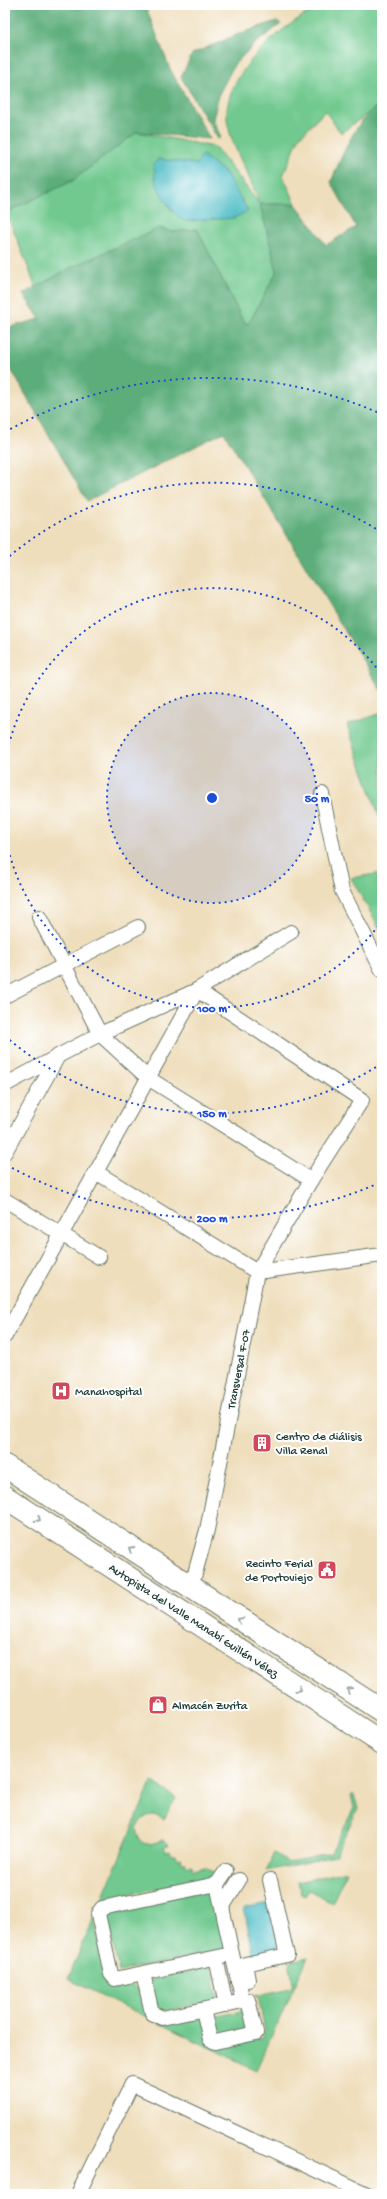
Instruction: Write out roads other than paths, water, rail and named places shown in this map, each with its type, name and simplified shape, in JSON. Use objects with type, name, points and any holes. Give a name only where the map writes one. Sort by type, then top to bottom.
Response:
[{"type":"main road","name":"Autopista del Valle Manabí Guillén Vélez","points":[[5,1466],[382,1711]]},
{"type":"main road","name":"Autopista del Valle Manabí Guillén Vélez","points":[[5,1498],[382,1743]]},
{"type":"street","points":[[322,794],[342,891],[382,970]]},
{"type":"street","points":[[39,917],[100,1034],[148,1078],[311,1180]]},
{"type":"street","points":[[5,996],[138,927]]},
{"type":"street","points":[[5,1085],[100,1034],[197,990],[291,932]]},
{"type":"street","points":[[5,1336],[197,990]]},
{"type":"street","name":"Transversal F-07","points":[[191,1588],[207,1530],[257,1272],[311,1180],[362,1100],[197,990]]},
{"type":"street","points":[[5,1152],[58,1056]]},
{"type":"street","points":[[96,1172],[257,1272],[382,1255]]},
{"type":"street","points":[[5,1200],[99,1257]]},
{"type":"street","points":[[226,1871],[217,1884],[102,1908],[98,1914],[111,1974],[115,1979],[232,1954]]},
{"type":"street","points":[[222,1906],[239,1880]]},
{"type":"street","points":[[238,1982],[248,1980],[245,1964],[287,1955],[270,1880]]},
{"type":"street","points":[[217,1884],[243,2002]]},
{"type":"street","points":[[216,1958],[226,2005]]},
{"type":"street","points":[[143,1973],[152,2013],[162,2018],[248,2000],[256,2033],[215,2042],[210,2039],[203,2010]]},
{"type":"street","points":[[78,2194],[132,2084],[367,2194]]},
{"type":"water","points":[[202,155],[225,172],[248,211],[234,218],[185,221],[176,215],[171,209],[156,183],[153,166],[158,159],[197,164]]},
{"type":"water","points":[[269,1903],[280,1954],[254,1959],[244,1908]]},
{"type":"place","name":"Manahospital","points":[[61,1391]]},
{"type":"place","name":"Centro de diálisis Villa Renal","points":[[262,1443]]},
{"type":"place","name":"Recinto Ferial de Portoviejo","points":[[327,1570]]},
{"type":"place","name":"Almacén Zurita","points":[[158,1705]]}]
